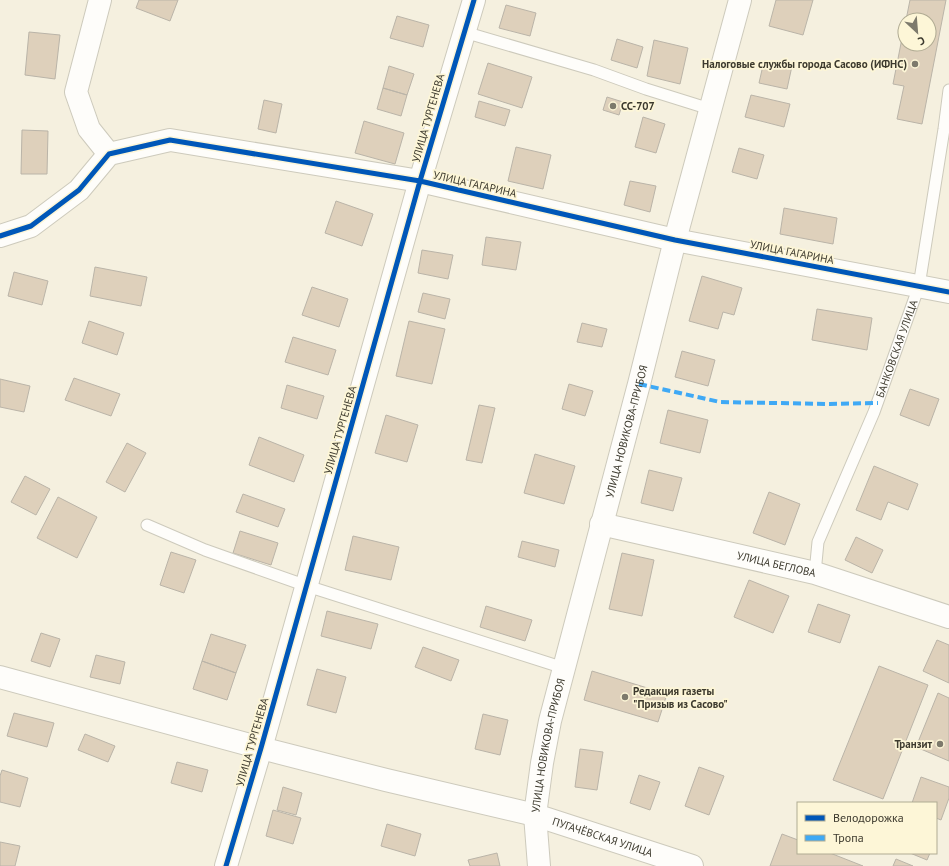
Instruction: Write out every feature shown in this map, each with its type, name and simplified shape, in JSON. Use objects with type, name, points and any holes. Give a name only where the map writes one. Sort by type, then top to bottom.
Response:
[{"type":"street","points":[[0,236],[31,226],[79,190],[109,154],[89,129],[76,92],[100,0]]},
{"type":"street","name":"УЛИЦА ТУРГЕНЕВА","points":[[226,866],[307,586],[420,182],[474,0]]},
{"type":"street","name":"УЛИЦА НОВИКОВА-ПРИБОЯ","points":[[539,866],[535,815],[542,763],[550,721],[637,391],[675,240],[740,0]]},
{"type":"street","name":"УЛИЦА ГАГАРИНА","points":[[109,154],[170,140],[420,182],[675,240],[949,292]]},
{"type":"street","name":"УЛИЦА БЕГЛОВА","points":[[601,524],[815,574],[949,617]]},
{"type":"street","name":"ПУГАЧЁВСКАЯ УЛИЦА","points":[[0,677],[261,748],[386,780],[535,815],[692,866]]},
{"type":"lane","points":[[464,32],[594,70],[646,89],[710,109]]},
{"type":"lane","name":"БАНКОВСКАЯ УЛИЦА","points":[[815,574],[818,542],[874,412],[919,286],[949,90]]},
{"type":"lane","points":[[147,526],[205,550],[307,586],[564,668]]},
{"type":"building","points":[[139,0],[178,0],[170,21],[136,8]]},
{"type":"building","points":[[776,0],[813,0],[803,35],[769,26]]},
{"type":"building","name":"Налоговые службы города Сасово (ИФНС)","points":[[910,0],[946,0],[937,46],[937,12],[908,12]]},
{"type":"building","points":[[506,5],[536,13],[530,36],[499,28]]},
{"type":"building","points":[[397,16],[429,25],[423,47],[390,38]]},
{"type":"building","points":[[29,32],[60,35],[55,79],[25,75]]},
{"type":"building","points":[[617,39],[643,47],[637,68],[611,60]]},
{"type":"building","points":[[654,40],[688,48],[680,84],[647,76]]},
{"type":"building","name":"Налоговые службы города Сасово (ИФНС)","points":[[899,52],[936,52],[922,124],[897,119],[904,86],[893,84]]},
{"type":"building","points":[[764,61],[792,66],[787,89],[759,83]]},
{"type":"building","points":[[488,63],[532,77],[522,108],[478,94]]},
{"type":"building","points":[[389,66],[414,74],[407,95],[383,88]]},
{"type":"building","points":[[383,88],[407,95],[401,116],[377,109]]},
{"type":"building","points":[[751,95],[790,104],[784,127],[745,117]]},
{"type":"building","name":"СС-707","points":[[607,97],[623,102],[619,115],[603,110]]},
{"type":"building","points":[[264,100],[282,104],[276,133],[258,129]]},
{"type":"building","points":[[479,101],[510,110],[505,126],[475,117]]},
{"type":"building","points":[[643,117],[665,124],[656,153],[635,147]]},
{"type":"building","points":[[364,121],[404,133],[395,164],[355,153]]},
{"type":"building","points":[[22,130],[48,131],[47,174],[21,174]]},
{"type":"building","points":[[516,147],[551,155],[543,189],[508,181]]},
{"type":"building","points":[[739,148],[764,155],[757,179],[732,172]]},
{"type":"building","points":[[630,181],[656,186],[650,212],[624,205]]},
{"type":"building","points":[[336,201],[373,214],[362,246],[325,233]]},
{"type":"building","points":[[784,208],[837,218],[833,244],[780,234]]},
{"type":"building","points":[[486,237],[521,242],[516,270],[482,265]]},
{"type":"building","points":[[422,250],[453,255],[448,279],[418,273]]},
{"type":"building","points":[[95,267],[147,277],[141,306],[90,296]]},
{"type":"building","points":[[14,272],[48,281],[42,305],[8,296]]},
{"type":"building","points":[[702,276],[742,288],[734,315],[723,312],[718,329],[689,321]]},
{"type":"building","points":[[312,287],[348,299],[339,327],[302,315]]},
{"type":"building","points":[[423,293],[450,299],[445,319],[418,312]]},
{"type":"building","points":[[817,309],[872,318],[867,350],[812,340]]},
{"type":"building","points":[[89,321],[124,333],[117,355],[82,343]]},
{"type":"building","points":[[409,321],[445,329],[432,384],[396,376]]},
{"type":"building","points":[[582,323],[607,329],[602,347],[577,342]]},
{"type":"building","points":[[293,337],[336,350],[328,375],[285,362]]},
{"type":"building","points":[[682,351],[715,360],[708,386],[675,377]]},
{"type":"building","points":[[74,378],[120,394],[111,416],[65,400]]},
{"type":"building","points":[[0,379],[30,386],[24,412],[0,407]]},
{"type":"building","points":[[569,384],[593,391],[585,416],[562,409]]},
{"type":"building","points":[[287,385],[324,396],[317,419],[281,408]]},
{"type":"building","points":[[910,389],[939,399],[929,426],[900,415]]},
{"type":"building","points":[[479,405],[495,408],[482,463],[466,460]]},
{"type":"building","points":[[668,410],[708,420],[700,453],[660,443]]},
{"type":"building","points":[[386,415],[418,425],[407,462],[375,453]]},
{"type":"building","points":[[259,437],[304,455],[294,482],[249,465]]},
{"type":"building","points":[[127,443],[146,453],[125,492],[106,482]]},
{"type":"building","points":[[535,454],[575,466],[564,504],[524,493]]},
{"type":"building","points":[[874,466],[918,484],[908,510],[888,502],[881,520],[856,510]]},
{"type":"building","points":[[649,470],[682,478],[673,511],[641,503]]},
{"type":"building","points":[[25,476],[50,489],[36,515],[11,502]]},
{"type":"building","points":[[769,492],[800,504],[785,545],[753,533]]},
{"type":"building","points":[[243,494],[285,509],[278,527],[236,512]]},
{"type":"building","points":[[58,497],[97,517],[77,558],[37,538]]},
{"type":"building","points":[[240,531],[278,543],[271,565],[233,553]]},
{"type":"building","points":[[353,536],[399,547],[391,580],[345,570]]},
{"type":"building","points":[[856,537],[883,550],[872,573],[845,560]]},
{"type":"building","points":[[522,541],[559,550],[555,567],[518,557]]},
{"type":"building","points":[[171,552],[196,560],[184,593],[160,585]]},
{"type":"building","points":[[622,553],[654,560],[642,616],[609,609]]},
{"type":"building","points":[[749,580],[789,596],[773,633],[734,617]]},
{"type":"building","points":[[818,604],[850,615],[840,643],[808,632]]},
{"type":"building","points":[[486,606],[532,620],[525,641],[480,627]]},
{"type":"building","points":[[327,611],[378,624],[371,649],[321,636]]},
{"type":"building","points":[[41,633],[60,639],[50,667],[31,661]]},
{"type":"building","points":[[211,634],[246,645],[236,673],[202,661]]},
{"type":"building","points":[[937,640],[949,645],[949,683],[923,671]]},
{"type":"building","points":[[423,647],[459,660],[451,681],[415,667]]},
{"type":"building","points":[[96,655],[125,662],[120,684],[90,677]]},
{"type":"building","points":[[202,661],[236,673],[227,700],[193,689]]},
{"type":"building","points":[[879,666],[928,685],[883,799],[833,780]]},
{"type":"building","points":[[317,669],[346,677],[336,713],[307,705]]},
{"type":"building","name":"Редакция газеты \"Призыв из Сасово\"","points":[[592,671],[667,694],[658,722],[584,700]]},
{"type":"building","points":[[938,693],[949,698],[949,761],[916,747]]},
{"type":"building","points":[[14,713],[54,723],[47,747],[7,736]]},
{"type":"building","points":[[483,714],[508,720],[500,755],[475,749]]},
{"type":"building","points":[[85,734],[115,746],[108,762],[78,750]]},
{"type":"building","points":[[580,749],[603,752],[597,790],[575,787]]},
{"type":"building","points":[[177,762],[208,770],[202,792],[171,783]]},
{"type":"building","points":[[699,767],[724,776],[709,815],[685,806]]},
{"type":"building","points":[[2,770],[28,778],[20,807],[0,802],[0,776]]},
{"type":"building","points":[[639,775],[660,782],[650,810],[630,803]]},
{"type":"building","points":[[921,777],[949,787],[949,798],[941,820],[937,818],[937,802],[912,802]]},
{"type":"building","points":[[283,787],[302,793],[296,815],[277,810]]},
{"type":"building","points":[[273,810],[301,818],[293,844],[266,836]]},
{"type":"building","points":[[387,824],[421,834],[415,856],[381,846]]},
{"type":"building","points":[[782,834],[797,840],[797,854],[833,854],[863,866],[770,866]]},
{"type":"building","points":[[0,842],[20,846],[15,866],[0,866]]},
{"type":"building","points":[[497,853],[500,866],[470,866],[468,860]]},
{"type":"building","points":[[912,854],[930,854],[927,860]]},
{"type":"building","points":[[896,859],[913,866],[893,866]]},
{"type":"marked path","points":[[639,384],[720,402],[830,404],[878,403]]},
{"type":"cycle path","points":[[226,866],[261,748],[420,181],[474,0]]},
{"type":"cycle path","points":[[0,236],[31,226],[79,190],[109,154],[170,140],[420,181],[675,240],[949,292]]},
{"type":"place","name":"Налоговые службы города Сасово (ИФНС)","points":[[915,64]]},
{"type":"place","name":"СС-707","points":[[613,106]]},
{"type":"place","name":"Редакция газеты \"Призыв из Сасово\"","points":[[625,697]]},
{"type":"place","name":"Транзит","points":[[940,744]]}]
